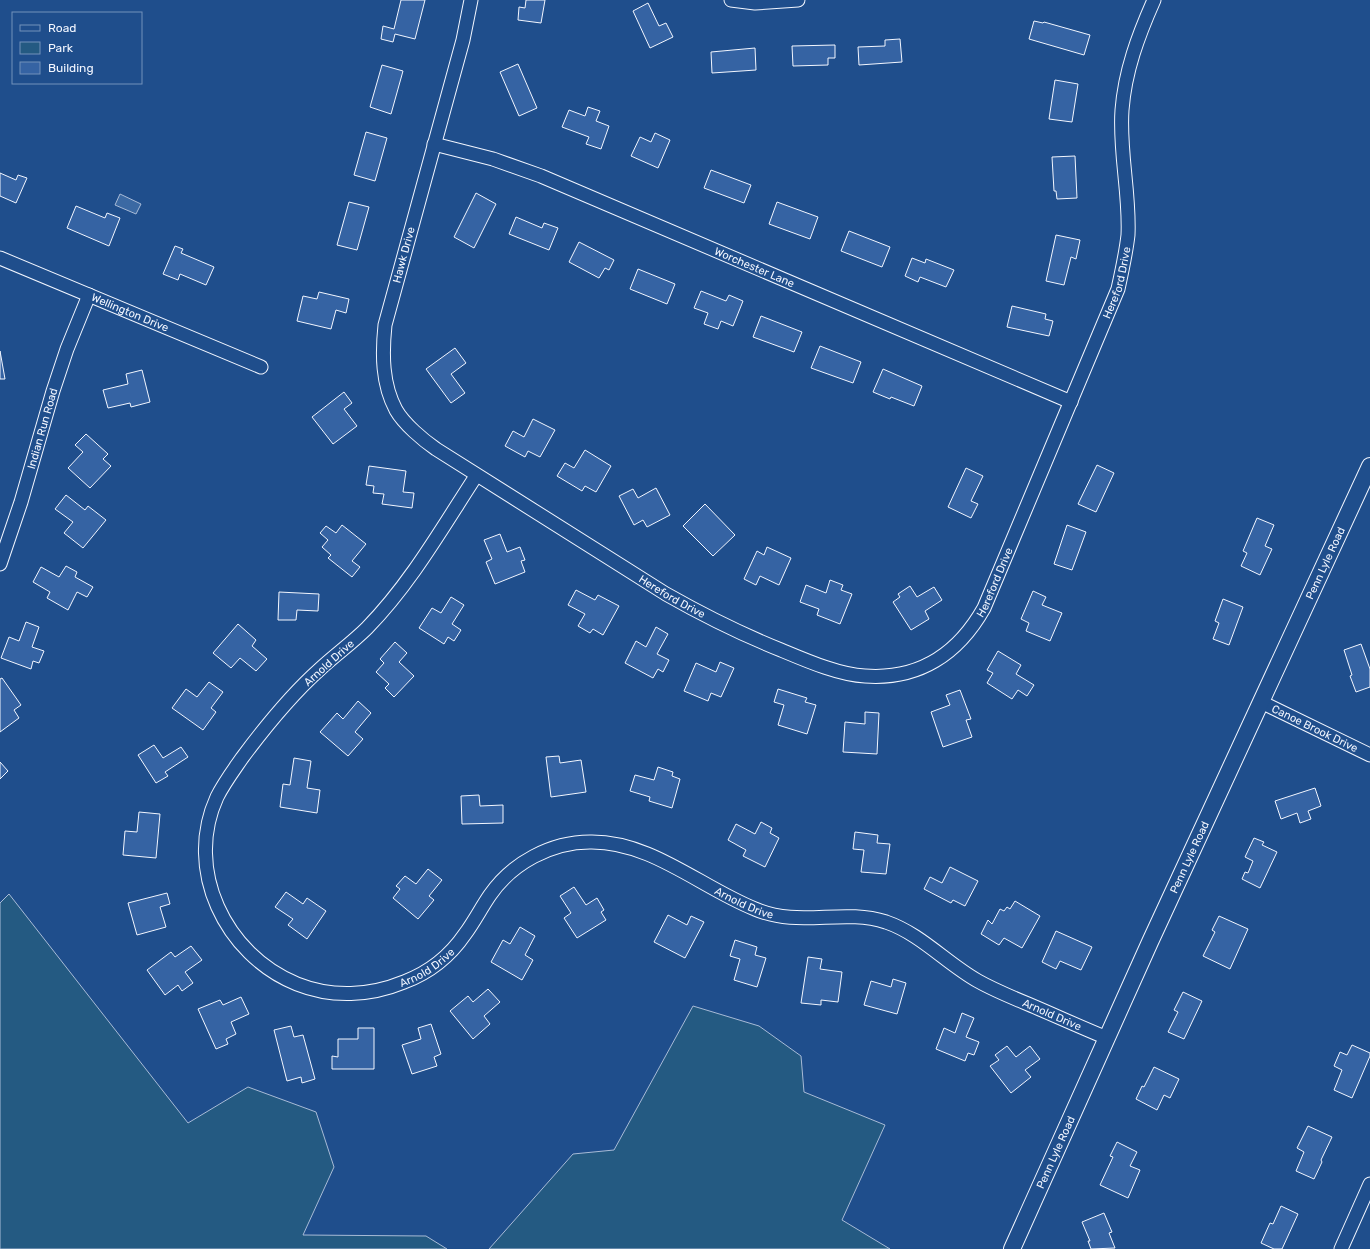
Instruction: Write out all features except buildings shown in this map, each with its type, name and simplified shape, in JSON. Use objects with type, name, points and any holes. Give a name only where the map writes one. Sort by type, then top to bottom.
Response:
[{"type":"street","name":"Hawk Drive","points":[[471,0],[463,40],[385,325],[383,350],[384,372],[389,394],[397,411],[423,439],[476,476]]},
{"type":"street","points":[[731,0],[755,3],[798,0]]},
{"type":"street","name":"Hereford Drive","points":[[476,476],[666,594],[705,616],[800,658],[845,673],[864,676],[885,676],[906,673],[926,666],[945,655],[956,646],[975,625],[984,608],[1118,288],[1125,262],[1128,228],[1122,138],[1122,110],[1126,78],[1140,31],[1154,0]]},
{"type":"street","name":"Worchester Lane","points":[[434,144],[493,159],[541,176],[1071,402]]},
{"type":"street","name":"Wellington Drive","points":[[0,258],[261,367]]},
{"type":"street","name":"Indian Run Road","points":[[0,564],[21,502],[52,391],[89,295]]},
{"type":"street","name":"Penn Lyle Road","points":[[1012,1249],[1107,1038],[1370,466]]},
{"type":"street","name":"Arnold Drive","points":[[476,476],[419,565],[391,601],[366,628],[318,670],[285,705],[255,740],[229,776],[215,801],[208,823],[205,846],[206,867],[210,888],[218,910],[229,928],[242,945],[257,960],[277,975],[297,984],[316,990],[341,994],[368,993],[389,988],[423,973],[446,956],[462,938],[491,892],[506,876],[524,862],[541,852],[565,845],[586,842],[611,843],[628,846],[649,854],[754,909],[774,915],[796,919],[843,916],[864,917],[885,922],[907,931],[950,963],[978,981],[999,992],[1107,1038]]},
{"type":"street","name":"Canoe Brook Drive","points":[[1261,702],[1370,755]]},
{"type":"street","points":[[1341,1249],[1370,1184]]},
{"type":"green space","points":[[9,894],[188,1123],[248,1087],[316,1112],[334,1167],[303,1235],[426,1236],[447,1249],[0,1249],[0,903]]},
{"type":"green space","points":[[693,1006],[759,1026],[801,1056],[804,1092],[885,1125],[842,1220],[890,1249],[489,1249],[573,1154],[614,1150]]},
{"type":"shaded area","points":[[120,194],[141,204],[136,214],[115,205]]}]
